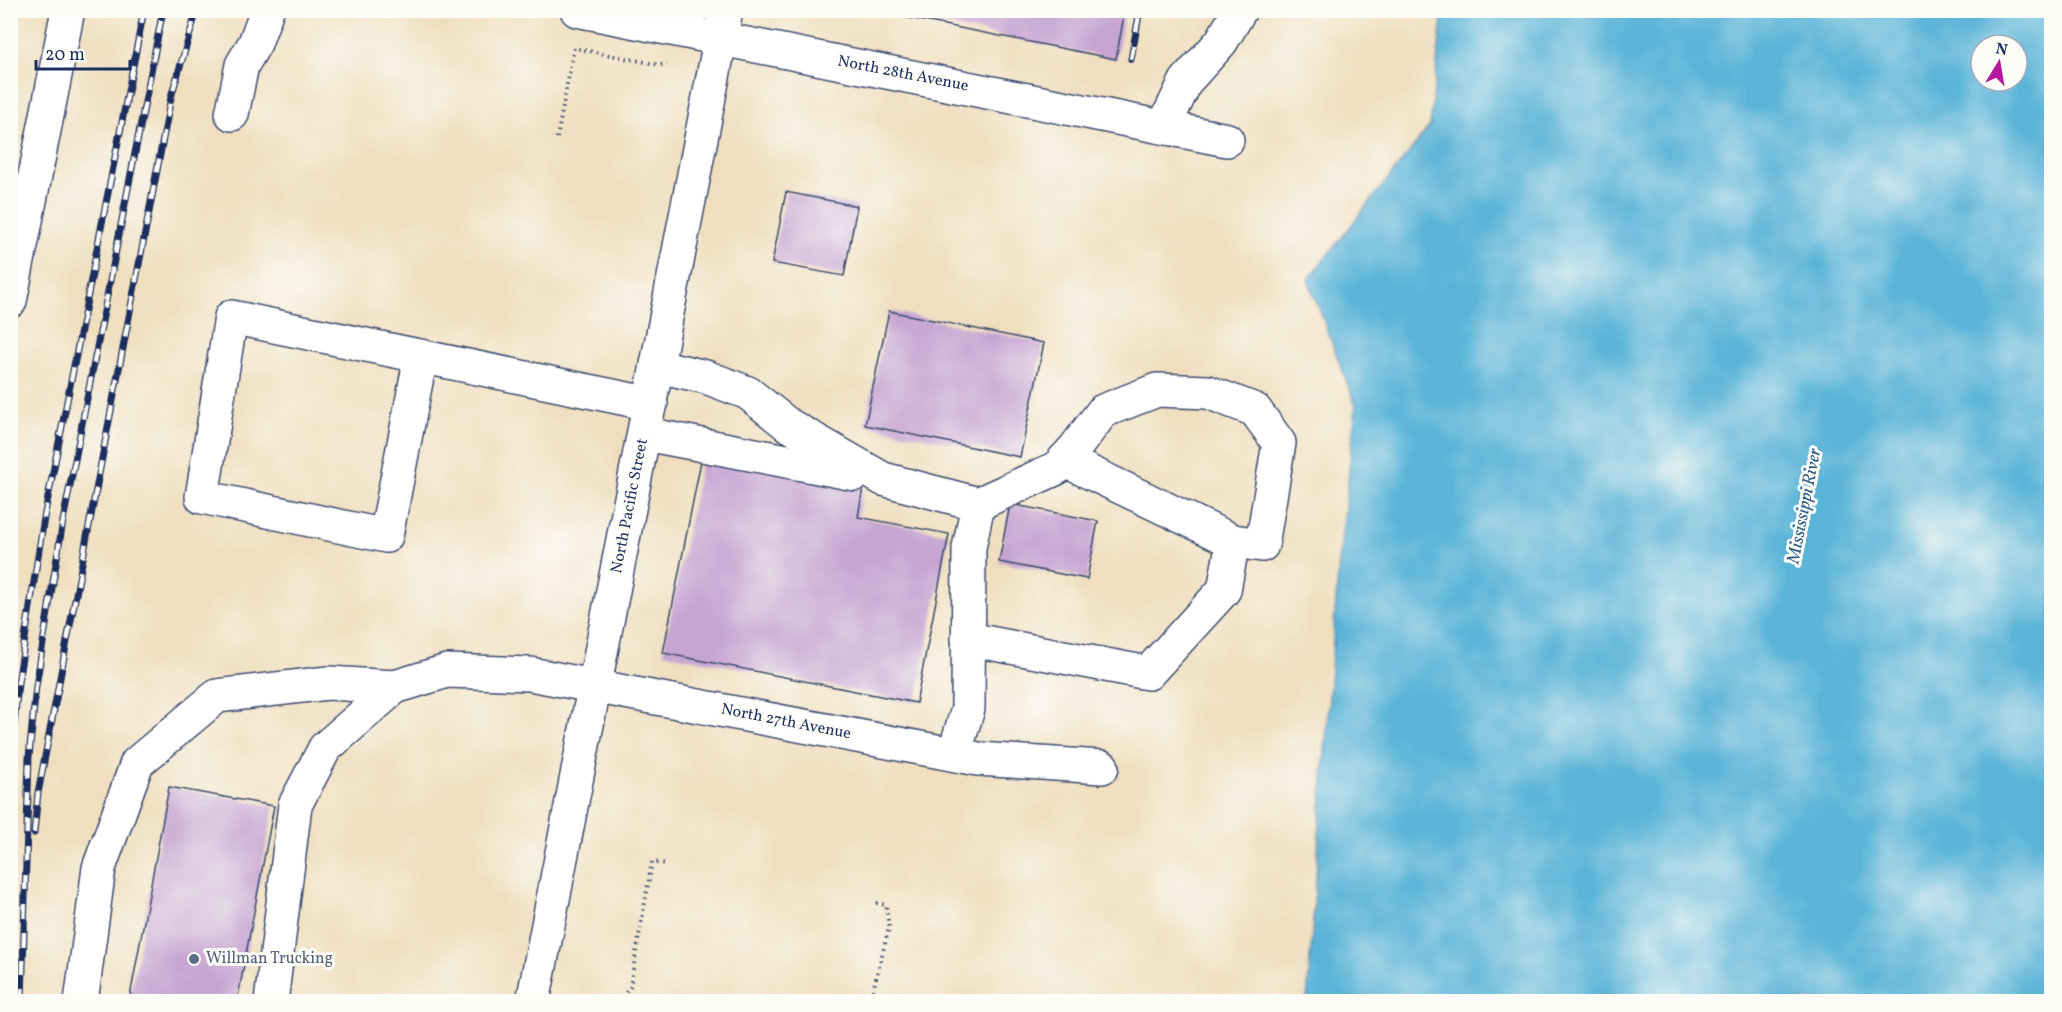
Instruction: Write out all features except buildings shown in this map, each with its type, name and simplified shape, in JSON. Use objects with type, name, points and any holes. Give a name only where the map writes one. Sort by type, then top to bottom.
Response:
[{"type":"street","points":[[10,301],[68,10]]},
{"type":"street","points":[[232,114],[242,65],[255,44],[267,10]]},
{"type":"street","name":"North 28th Avenue","points":[[577,10],[724,24],[1227,140]]},
{"type":"street","points":[[1164,126],[1186,81],[1221,42],[1240,10]]},
{"type":"street","name":"North Pacific Street","points":[[533,1002],[724,24]]},
{"type":"street","points":[[421,356],[386,536],[201,497],[231,317],[421,356],[648,419],[686,440],[883,479],[978,504],[1057,468],[1103,411],[1158,390],[1208,392],[1255,410],[1280,443],[1247,543],[1224,591],[1148,673],[968,639]]},
{"type":"street","points":[[658,366],[706,377],[748,393],[787,424],[883,479]]},
{"type":"street","points":[[1064,460],[1247,543]]},
{"type":"street","points":[[966,757],[969,548],[978,504]]},
{"type":"street","name":"North 27th Avenue","points":[[395,687],[447,671],[530,674],[966,757],[1102,767]]},
{"type":"street","points":[[81,1002],[99,868],[137,763],[217,696],[328,683],[395,687]]},
{"type":"street","points":[[271,1002],[295,805],[325,748],[395,687]]},
{"type":"path","points":[[557,138],[574,48],[660,65],[668,64]]},
{"type":"path","points":[[618,1002],[630,987],[652,862],[668,864]]},
{"type":"path","points":[[870,1002],[889,928],[886,905],[876,903]]},
{"type":"water","name":"Mississippi River","points":[[1443,11],[2051,11],[2051,1001],[1307,1001],[1338,573],[1356,406],[1308,280],[1430,126]]},
{"type":"railway","points":[[10,768],[18,683],[44,518],[144,10]]},
{"type":"railway","points":[[22,1002],[29,757],[36,686],[63,521],[163,10]]},
{"type":"railway","points":[[34,833],[38,793],[171,97],[197,10]]},
{"type":"railway","points":[[1131,59],[1140,10]]},
{"type":"place","name":"Willman Trucking","points":[[194,959]]}]
